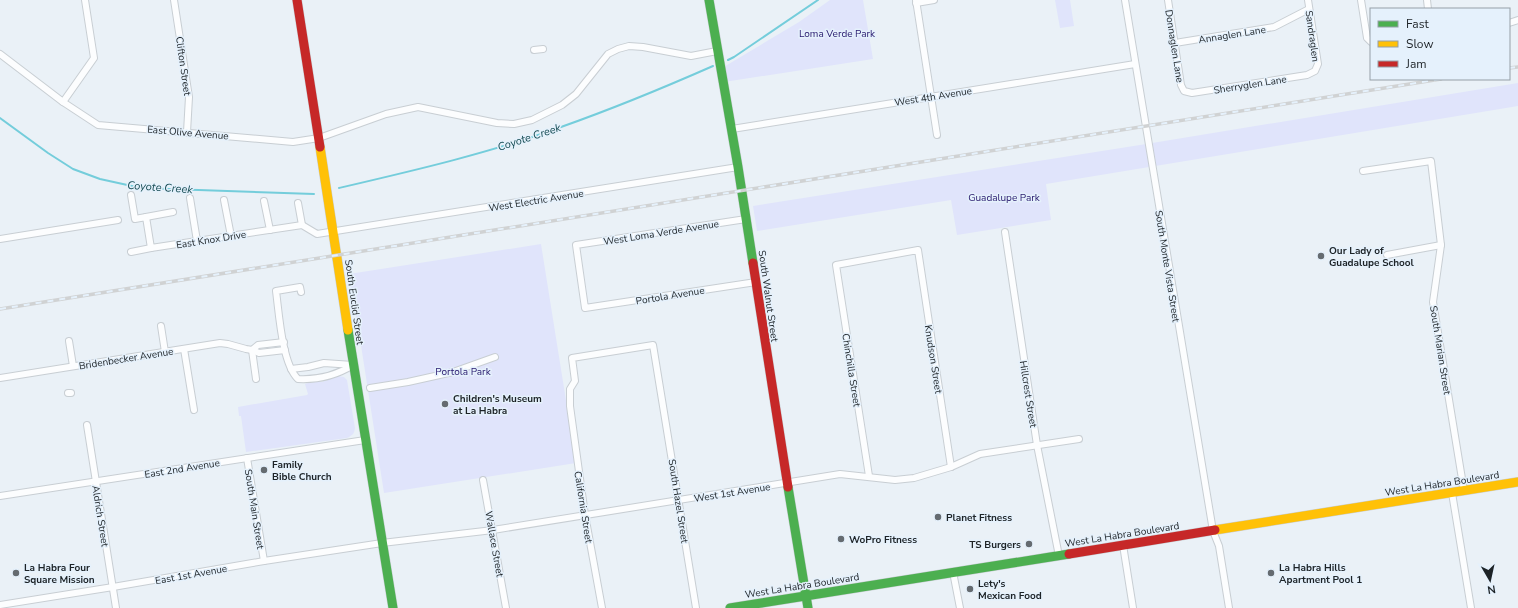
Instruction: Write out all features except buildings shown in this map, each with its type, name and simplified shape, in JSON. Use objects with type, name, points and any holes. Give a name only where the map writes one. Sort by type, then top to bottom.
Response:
[{"type":"main road","name":"South Euclid Street","points":[[297,0],[334,232],[353,364],[393,608]]},
{"type":"main road","name":"South Walnut Street","points":[[709,0],[732,129],[808,608]]},
{"type":"main road","name":"West La Habra Boulevard","points":[[730,608],[1518,482]]},
{"type":"street","points":[[63,102],[94,58],[85,0]]},
{"type":"street","name":"Clifton Street","points":[[174,0],[189,97],[187,132]]},
{"type":"street","points":[[934,0],[916,1],[937,135]]},
{"type":"street","name":"South Monte Vista Street","points":[[1125,0],[1213,531],[1219,546],[1229,608]]},
{"type":"street","name":"Donnaglen Lane","points":[[1168,0],[1181,85],[1184,92]]},
{"type":"street","name":"Sandraglen","points":[[1308,0],[1318,64],[1315,71]]},
{"type":"street","points":[[1361,0],[1367,38],[1370,41]]},
{"type":"street","name":"Annaglen Lane","points":[[1175,43],[1274,27],[1309,9]]},
{"type":"street","name":"East Olive Avenue","points":[[0,54],[63,102],[98,125],[293,142],[319,138],[386,114],[418,107],[498,123],[514,124],[532,120],[562,105],[576,94],[608,54],[618,49],[629,46],[643,47],[691,56],[717,50]]},
{"type":"street","points":[[534,50],[543,49]]},
{"type":"street","name":"West 4th Avenue","points":[[732,129],[1135,64]]},
{"type":"street","name":"Sherryglen Lane","points":[[1184,92],[1192,93],[1308,75],[1315,71]]},
{"type":"street","name":"South Marian Street","points":[[1363,170],[1431,161],[1441,245],[1433,302],[1464,491]]},
{"type":"street","name":"West Electric Avenue","points":[[334,232],[738,167]]},
{"type":"street","points":[[132,195],[135,219],[173,212]]},
{"type":"street","points":[[190,198],[197,241]]},
{"type":"street","points":[[224,200],[231,236]]},
{"type":"street","points":[[264,200],[270,230]]},
{"type":"street","points":[[298,203],[302,225],[316,234],[334,232]]},
{"type":"street","points":[[146,217],[151,248]]},
{"type":"street","name":"West Loma Verde Avenue","points":[[585,308],[576,245],[746,219]]},
{"type":"street","points":[[0,239],[118,220]]},
{"type":"street","name":"East Knox Drive","points":[[131,252],[302,225]]},
{"type":"street","name":"Hillcrest Street","points":[[1005,232],[1037,445],[1059,556]]},
{"type":"street","points":[[1387,255],[1441,245]]},
{"type":"street","name":"Chinchilla Street","points":[[869,476],[836,265],[918,250]]},
{"type":"street","name":"Knudson Street","points":[[918,250],[951,467]]},
{"type":"street","name":"Portola Avenue","points":[[585,308],[756,282]]},
{"type":"street","points":[[300,292],[300,287],[276,291],[285,350],[291,369],[298,379],[323,377],[341,373],[353,364]]},
{"type":"street","points":[[161,326],[165,352]]},
{"type":"street","points":[[69,341],[73,366]]},
{"type":"street","points":[[256,379],[252,350],[258,345],[284,342]]},
{"type":"street","name":"Bridenbecker Avenue","points":[[0,378],[220,343],[259,353],[285,350]]},
{"type":"street","name":"South Hazel Street","points":[[570,406],[570,389],[575,381],[572,358],[653,345],[696,608]]},
{"type":"street","points":[[184,349],[194,410]]},
{"type":"street","points":[[370,388],[408,382],[453,372],[495,357]]},
{"type":"street","points":[[291,369],[308,368],[324,363],[353,364]]},
{"type":"street","name":"California Street","points":[[570,406],[585,515],[602,608]]},
{"type":"street","name":"Aldrich Street","points":[[88,425],[116,608]]},
{"type":"street","name":"West 1st Avenue","points":[[382,543],[493,530],[840,474],[895,480],[914,478],[951,467],[980,454],[1079,439]]},
{"type":"street","name":"East 2nd Avenue","points":[[0,496],[365,440]]},
{"type":"street","name":"South Main Street","points":[[247,458],[264,561]]},
{"type":"street","name":"Wallace Street","points":[[483,480],[506,608]]},
{"type":"street","points":[[1452,493],[1471,608]]},
{"type":"street","name":"East 1st Avenue","points":[[0,605],[382,543]]},
{"type":"street","points":[[1123,545],[1133,608]]},
{"type":"street","points":[[953,572],[960,608]]},
{"type":"green space","name":"Loma Verde Park","points":[[830,0],[863,0],[873,59],[724,82],[722,68],[799,22]]},
{"type":"green space","points":[[1055,0],[1070,0],[1074,26],[1060,28]]},
{"type":"green space","name":"Guadalupe Park","points":[[1518,83],[1518,106],[1046,184],[1051,220],[957,235],[951,200],[757,231],[753,206],[1140,145]]},
{"type":"green space","name":"Portola Park","points":[[541,244],[576,463],[384,493],[349,274]]},
{"type":"green space","points":[[338,376],[344,377],[347,380],[355,428],[352,435],[347,438],[246,452],[241,416],[239,416],[238,407],[307,395],[305,384],[315,381],[322,382]]},
{"type":"waterway","name":"Coyote Creek","points":[[728,60],[818,0]]},
{"type":"waterway","name":"Coyote Creek","points":[[339,188],[451,161],[507,145],[618,106],[713,66]]},
{"type":"waterway","name":"Coyote Creek","points":[[0,118],[48,153],[73,169],[100,179],[141,188],[314,194]]},
{"type":"railway","points":[[1510,68],[1518,67]]},
{"type":"railway","points":[[0,309],[1435,80]]},
{"type":"traffic: fast","points":[[709,0],[753,263]]},
{"type":"traffic: fast","points":[[348,330],[393,608]]},
{"type":"traffic: fast","points":[[788,487],[808,608]]},
{"type":"traffic: fast","points":[[730,608],[1069,554]]},
{"type":"traffic: slow","points":[[320,147],[348,330]]},
{"type":"traffic: slow","points":[[1215,530],[1518,482]]},
{"type":"traffic: jam","points":[[297,0],[320,147]]},
{"type":"traffic: jam","points":[[753,263],[788,487]]},
{"type":"traffic: jam","points":[[1069,554],[1215,530]]},
{"type":"place","name":"Our Lady of Guadalupe School","points":[[1321,256]]},
{"type":"place","name":"Children's Museum at La Habra","points":[[445,404]]},
{"type":"place","name":"Family Bible Church","points":[[264,470]]},
{"type":"place","name":"Planet Fitness","points":[[938,517]]},
{"type":"place","name":"WoPro Fitness","points":[[841,539]]},
{"type":"place","name":"TS Burgers","points":[[1029,544]]},
{"type":"place","name":"La Habra Four Square Mission","points":[[16,573]]},
{"type":"place","name":"La Habra Hills Apartment Pool 1","points":[[1271,573]]},
{"type":"place","name":"Lety's Mexican Food","points":[[970,589]]}]
